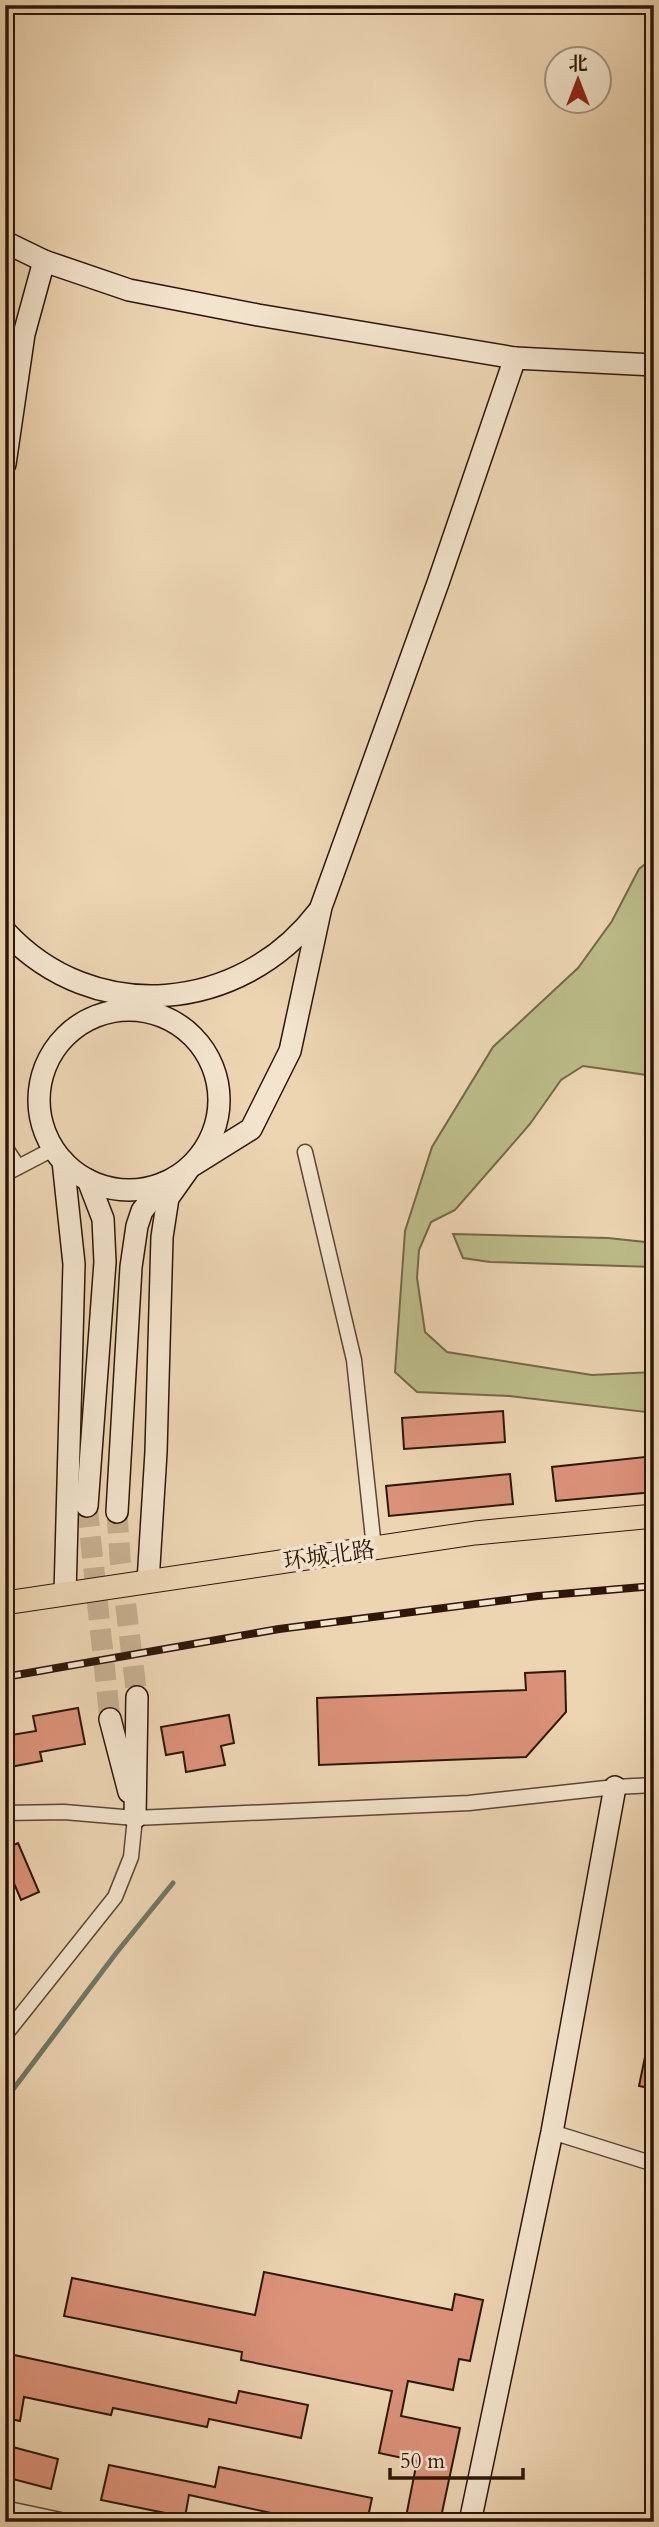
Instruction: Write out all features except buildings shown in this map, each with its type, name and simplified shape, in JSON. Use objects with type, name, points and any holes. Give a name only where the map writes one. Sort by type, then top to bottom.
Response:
[{"type":"main road","name":"环城北路","points":[[5,1603],[475,1533],[654,1516]]},
{"type":"street","points":[[5,242],[44,261],[129,290],[258,315],[515,358],[654,365]]},
{"type":"street","points":[[5,464],[24,334],[44,261]]},
{"type":"street","points":[[117,1512],[131,1267],[142,1211],[164,1184],[251,1129],[290,1051],[321,907],[515,358]]},
{"type":"street","points":[[5,932],[29,953],[66,976],[87,985],[130,995],[152,996],[196,992],[247,973],[276,955],[292,941],[321,907]]},
{"type":"street","points":[[130,995],[81,1025],[63,1040],[49,1059],[43,1073],[40,1112],[46,1135],[58,1155],[88,1180],[117,1189],[133,1190],[164,1184]]},
{"type":"street","points":[[148,1582],[156,1452],[162,1237],[168,1198],[201,1155],[212,1135],[219,1112],[213,1066],[196,1040],[152,996]]},
{"type":"street","points":[[95,1018],[125,1011],[141,1012],[171,1021],[184,1029]]},
{"type":"street","points":[[5,1147],[12,1171],[58,1155]]},
{"type":"street","points":[[305,1152],[354,1360],[374,1548]]},
{"type":"street","points":[[58,1155],[74,1264],[65,1594]]},
{"type":"street","points":[[87,1506],[105,1262],[103,1220],[88,1180]]},
{"type":"street","points":[[5,2035],[114,1897],[131,1857],[135,1818],[137,1697]]},
{"type":"street","points":[[110,1719],[135,1818]]},
{"type":"street","points":[[5,1812],[64,1812],[135,1818],[469,1802],[615,1787],[654,1786]]},
{"type":"street","points":[[470,2522],[552,2132],[615,1787]]},
{"type":"street","points":[[552,2132],[654,2164]]},
{"type":"street","points":[[6,2522],[9,2509],[70,2522]]},
{"type":"green space","points":[[654,857],[654,1076],[583,1066],[561,1080],[530,1124],[455,1210],[431,1222],[419,1250],[417,1278],[425,1332],[447,1352],[592,1375],[654,1372],[654,1413],[509,1396],[417,1392],[395,1372],[405,1231],[432,1147],[493,1047],[578,968],[612,921],[639,869]]},
{"type":"green space","points":[[453,1234],[608,1238],[654,1243],[654,1267],[490,1262],[463,1258]]},
{"type":"waterway","points":[[5,2100],[173,1883]]},
{"type":"tunnel","points":[[87,1506],[110,1719]]},
{"type":"tunnel","points":[[117,1512],[137,1697]]},
{"type":"railway","points":[[5,1677],[279,1629],[538,1596],[654,1586]]}]
